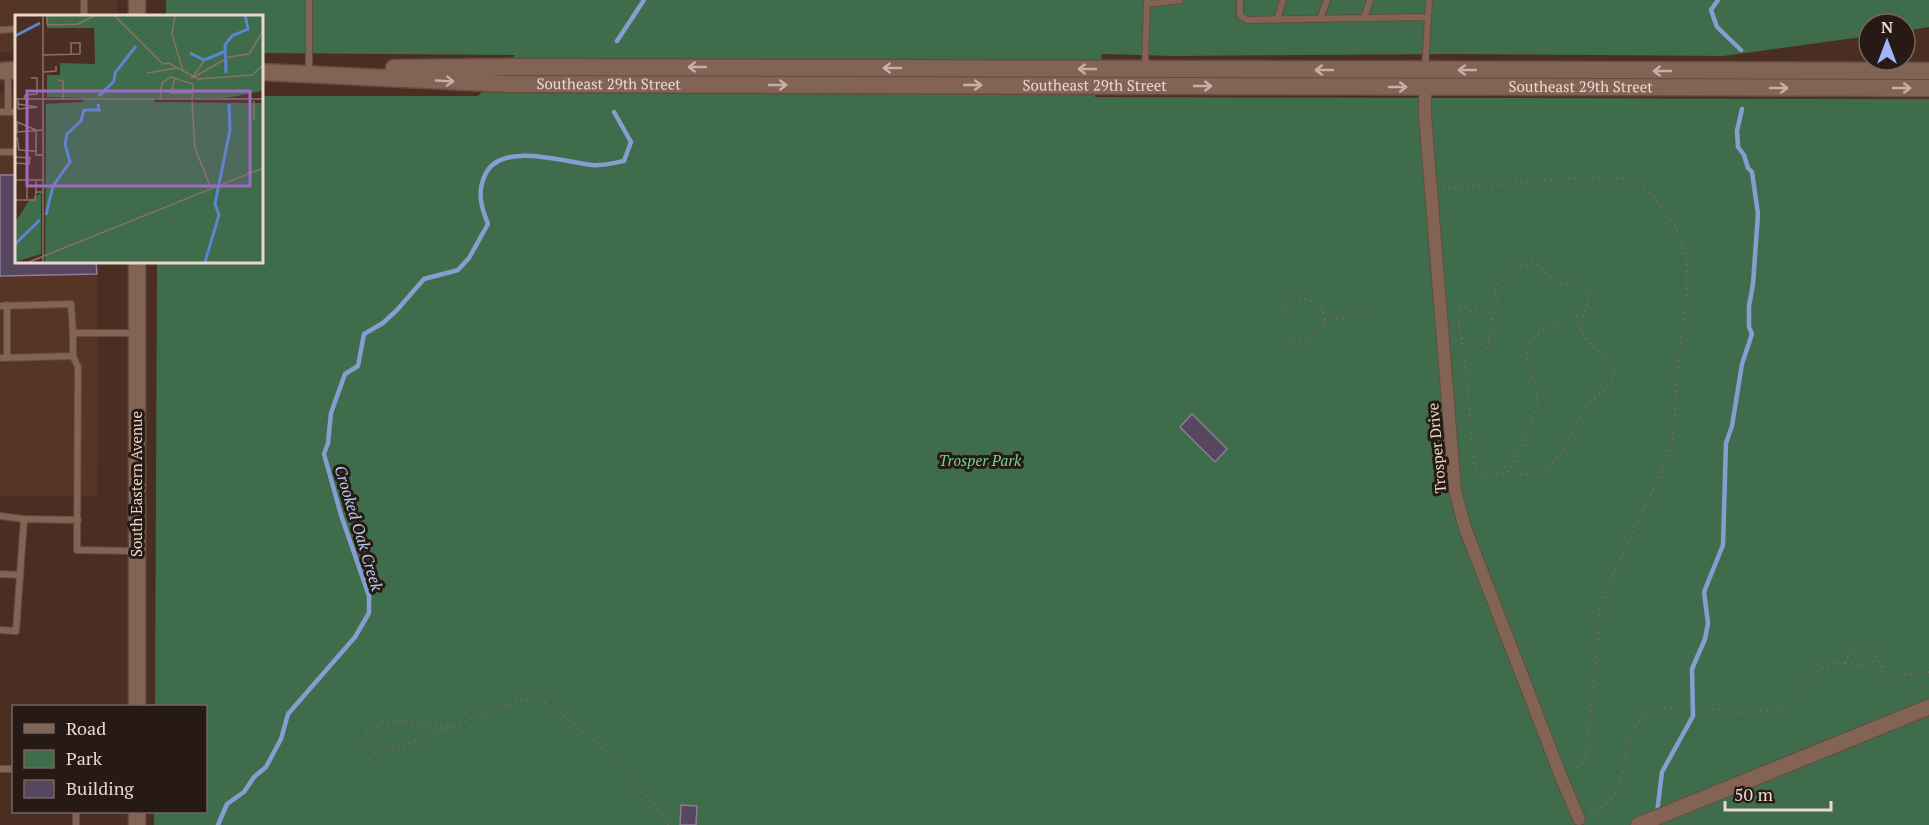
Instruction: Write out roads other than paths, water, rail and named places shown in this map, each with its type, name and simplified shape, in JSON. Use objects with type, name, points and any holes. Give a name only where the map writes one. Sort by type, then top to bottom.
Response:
[{"type":"main road","name":"Southeast 29th Street","points":[[262,71],[508,66],[1145,77],[1425,87],[1721,79],[1857,72]]},
{"type":"main road","name":"Southeast 29th Street","points":[[262,71],[509,84],[1145,77],[1425,70],[1721,79],[1875,88],[1929,88]]},
{"type":"main road","points":[[1425,70],[1425,87]]},
{"type":"main road","points":[[1875,72],[1875,88]]},
{"type":"main road","name":"South Eastern Avenue","points":[[137,262],[137,705]]},
{"type":"street","name":"Trosper Drive","points":[[1425,87],[1455,490],[1465,528],[1579,819]]},
{"type":"street","points":[[1642,823],[1929,707]]},
{"type":"lane","points":[[309,0],[309,70]]},
{"type":"lane","points":[[1145,77],[1147,2],[1180,0]]},
{"type":"lane","points":[[1240,0],[1240,15],[1247,20],[1428,17]]},
{"type":"lane","points":[[1277,20],[1283,0]]},
{"type":"lane","points":[[1320,19],[1327,0]]},
{"type":"lane","points":[[1364,18],[1370,0]]},
{"type":"lane","points":[[1425,70],[1429,0]]},
{"type":"lane","points":[[0,30],[15,29]]},
{"type":"lane","points":[[8,70],[8,112]]},
{"type":"lane","points":[[0,111],[15,112]]},
{"type":"lane","points":[[73,356],[4,358],[4,305],[71,304],[73,356],[78,367],[77,550],[137,551]]},
{"type":"lane","points":[[73,333],[137,333]]},
{"type":"lane","points":[[0,516],[78,520]]},
{"type":"lane","points":[[0,630],[16,631],[24,519]]},
{"type":"lane","points":[[0,574],[20,575]]},
{"type":"waterway","name":"Crooked Oak Creek","points":[[617,41],[644,0]]},
{"type":"waterway","points":[[1718,0],[1711,10],[1717,27],[1741,50]]},
{"type":"waterway","points":[[1657,813],[1662,772],[1693,716],[1692,669],[1705,639],[1708,623],[1704,592],[1723,545],[1726,443],[1732,426],[1742,364],[1752,334],[1749,327],[1749,306],[1753,284],[1758,214],[1752,172],[1738,147],[1737,131],[1742,109]]},
{"type":"waterway","name":"Crooked Oak Creek","points":[[218,825],[227,804],[244,792],[254,777],[266,767],[281,739],[288,714],[355,637],[369,613],[369,596],[341,515],[324,454],[328,443],[331,413],[345,374],[358,366],[364,334],[383,323],[424,279],[458,270],[469,258],[488,224],[482,206],[481,193],[485,175],[493,165],[504,159],[518,156],[596,165],[624,161],[631,142],[614,112]]},
{"type":"park label","name":"Trosper Park","points":[[980,461]]}]
